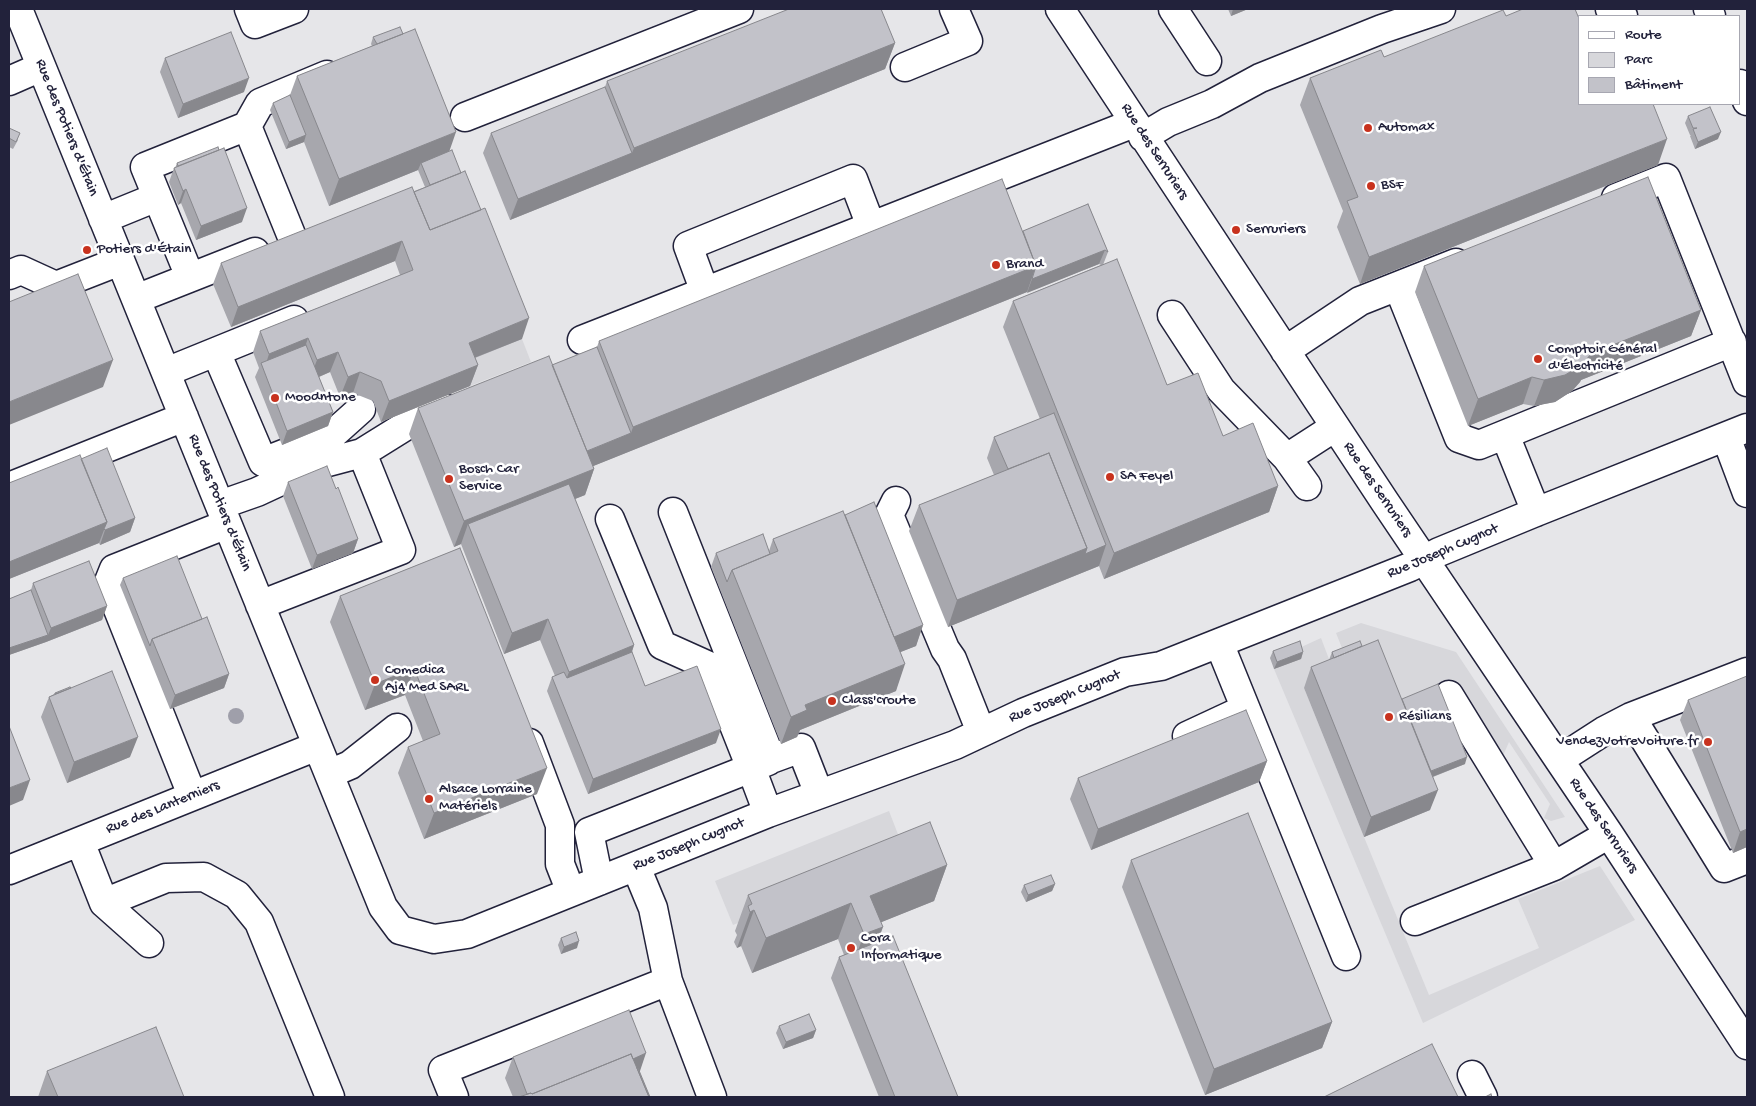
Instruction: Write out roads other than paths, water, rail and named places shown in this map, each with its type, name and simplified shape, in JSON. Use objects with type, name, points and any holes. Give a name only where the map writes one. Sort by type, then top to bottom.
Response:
[{"type":"street","name":"Rue des Potiers d'Étain","points":[[18,9],[383,907],[400,930],[434,939],[467,934]]},
{"type":"street","points":[[249,9],[255,24],[294,9]]},
{"type":"street","points":[[465,117],[740,9]]},
{"type":"street","points":[[905,67],[968,41],[954,9]]},
{"type":"street","name":"Rue des Serruriers","points":[[1060,9],[1335,427],[1609,834],[1747,1045]]},
{"type":"street","points":[[1173,9],[1207,61]]},
{"type":"street","points":[[582,340],[870,226],[1139,130],[1168,122],[1212,104],[1260,78],[1382,29],[1441,9]]},
{"type":"street","points":[[1610,9],[1621,15]]},
{"type":"street","points":[[190,277],[145,167],[248,126],[260,103],[351,64]]},
{"type":"street","points":[[9,81],[41,67]]},
{"type":"street","points":[[1741,86],[1747,101]]},
{"type":"street","points":[[248,126],[292,237]]},
{"type":"street","points":[[1592,208],[1666,178],[1747,382]]},
{"type":"street","points":[[705,292],[688,246],[853,179],[870,226]]},
{"type":"street","points":[[103,219],[157,197]]},
{"type":"street","points":[[136,299],[319,226]]},
{"type":"street","points":[[1285,351],[1360,301],[1481,252]]},
{"type":"street","points":[[9,275],[22,270],[56,286],[120,261]]},
{"type":"street","points":[[1398,286],[1459,438],[1480,445],[1732,342]]},
{"type":"street","points":[[166,372],[314,312]]},
{"type":"street","points":[[1172,315],[1221,390],[1287,458],[1307,486]]},
{"type":"street","points":[[216,352],[263,462],[332,434],[360,409]]},
{"type":"street","points":[[192,796],[108,584],[114,569],[224,515],[257,492],[313,466],[362,453],[407,425],[467,402]]},
{"type":"street","points":[[9,487],[184,417]]},
{"type":"street","points":[[1287,458],[1335,427]]},
{"type":"street","points":[[1737,432],[1747,493]]},
{"type":"street","name":"Rue Joseph Cugnot","points":[[467,934],[819,794],[955,744],[1023,713],[1125,672],[1160,666],[1219,643],[1410,567],[1536,512],[1737,432]]},
{"type":"street","points":[[1505,435],[1536,512]]},
{"type":"street","points":[[260,604],[401,550],[362,453]]},
{"type":"street","points":[[896,501],[888,515],[945,649],[952,659],[981,732]]},
{"type":"street","points":[[673,512],[761,764],[768,814]]},
{"type":"street","points":[[610,519],[662,645],[711,667],[761,764]]},
{"type":"street","points":[[1219,643],[1346,956]]},
{"type":"street","points":[[1559,760],[1604,731],[1631,717],[1747,672]]},
{"type":"street","points":[[1449,695],[1554,866]]},
{"type":"street","points":[[1164,747],[1245,709]]},
{"type":"street","points":[[1631,717],[1724,868],[1747,859]]},
{"type":"street","points":[[521,723],[547,786],[560,825],[560,864],[570,892]]},
{"type":"street","points":[[329,774],[350,765],[397,728]]},
{"type":"street","name":"Rue des Lanterniers","points":[[9,870],[317,746]]},
{"type":"street","points":[[599,880],[589,832],[801,748],[819,794]]},
{"type":"street","points":[[1415,921],[1554,866],[1609,834]]},
{"type":"street","points":[[80,842],[104,903],[150,943]]},
{"type":"street","points":[[636,867],[652,908],[668,981],[712,1097]]},
{"type":"street","points":[[104,903],[166,878],[204,877],[237,895],[260,922],[330,1097]]},
{"type":"street","points":[[454,1097],[443,1070],[668,981]]},
{"type":"place","name":"Automax","points":[[1368,128]]},
{"type":"place","name":"BSF","points":[[1371,186]]},
{"type":"place","name":"Serruriers","points":[[1236,230]]},
{"type":"place","name":"Potiers d'Étain","points":[[87,250]]},
{"type":"place","name":"Brand","points":[[996,265]]},
{"type":"place","name":"Comptoir Général d'Électricité","points":[[1538,359]]},
{"type":"place","name":"Moodntone","points":[[275,398]]},
{"type":"place","name":"SA Feyel","points":[[1110,477]]},
{"type":"place","name":"Bosch Car Service","points":[[449,479]]},
{"type":"place","name":"Comedica Aj4 Med SARL","points":[[375,680]]},
{"type":"place","name":"Class'croute","points":[[832,701]]},
{"type":"place","name":"Résilians","points":[[1389,717]]},
{"type":"place","name":"VendezVotreVoiture.fr","points":[[1708,742]]},
{"type":"place","name":"Alsace Lorraine Matériels","points":[[429,799]]},
{"type":"place","name":"Cora Informatique","points":[[851,948]]}]
